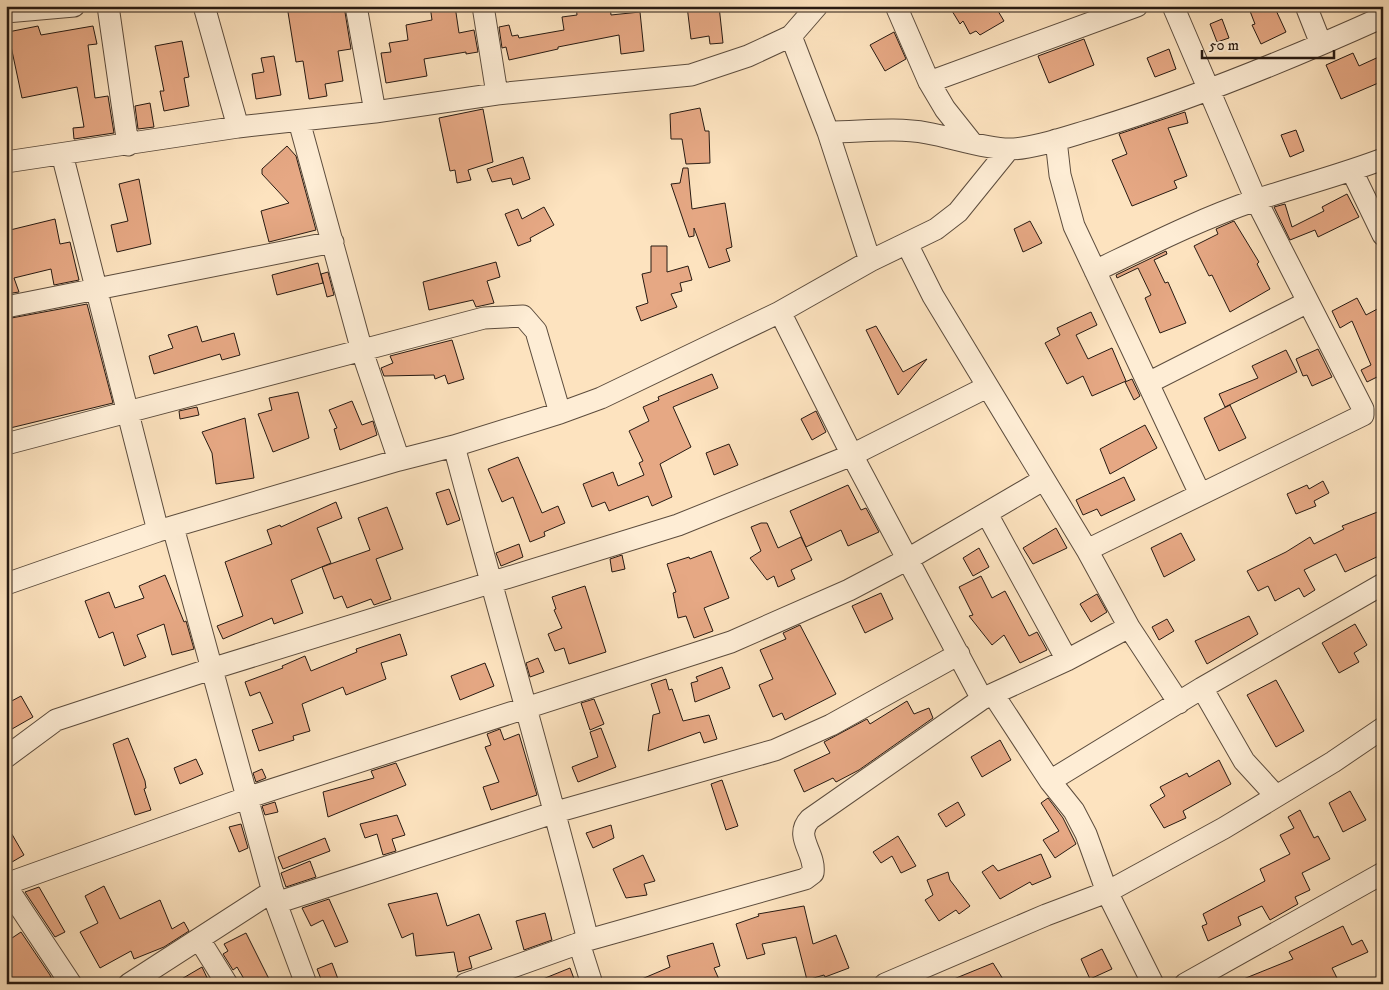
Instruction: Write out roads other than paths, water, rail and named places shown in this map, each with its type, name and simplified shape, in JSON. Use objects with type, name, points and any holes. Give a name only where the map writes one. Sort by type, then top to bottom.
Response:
[{"type":"street","points":[[6,12],[74,6]]},
{"type":"street","points":[[108,6],[128,145]]},
{"type":"street","points":[[204,6],[238,127]]},
{"type":"street","points":[[356,6],[375,112]]},
{"type":"street","points":[[483,6],[497,94]]},
{"type":"street","points":[[6,162],[238,127],[375,112],[497,94],[691,75],[748,56],[791,36],[817,6]]},
{"type":"street","points":[[896,6],[928,82],[944,109],[972,142]]},
{"type":"street","points":[[928,82],[1137,6]]},
{"type":"street","points":[[1087,550],[1364,416],[1363,409],[1256,200],[1207,90],[1173,6]]},
{"type":"street","points":[[1306,6],[1321,44]]},
{"type":"street","points":[[828,132],[926,132],[1008,149],[1056,140],[1134,116],[1207,90],[1321,44],[1383,16]]},
{"type":"street","points":[[791,36],[828,132],[870,261]]},
{"type":"street","points":[[299,120],[362,351],[399,460]]},
{"type":"street","points":[[1056,140],[1066,201],[1074,226],[1200,494]]},
{"type":"street","points":[[6,584],[166,529],[399,460],[454,446],[560,413],[618,390],[780,312],[870,261],[936,229],[958,212],[1008,149]]},
{"type":"street","points":[[62,154],[128,412],[211,669],[274,897],[306,984]]},
{"type":"street","points":[[1095,271],[1164,238],[1256,200],[1352,171],[1383,159]]},
{"type":"street","points":[[1352,171],[1383,235]]},
{"type":"street","points":[[6,306],[333,242]]},
{"type":"street","points":[[907,244],[933,296],[1087,550],[1130,626],[1179,703]]},
{"type":"street","points":[[1148,383],[1308,302]]},
{"type":"street","points":[[780,312],[852,455],[959,654],[988,697],[1074,811],[1086,834],[1108,892],[1153,984]]},
{"type":"street","points":[[6,444],[484,318],[523,316],[536,331],[560,413]]},
{"type":"street","points":[[6,757],[56,720],[211,669],[678,525],[852,455],[987,387]]},
{"type":"street","points":[[454,446],[525,709],[556,812],[592,984]]},
{"type":"street","points":[[71,984],[13,913],[6,885],[246,798],[731,642],[840,594],[908,559],[1043,480]]},
{"type":"street","points":[[987,514],[1067,660]]},
{"type":"street","points":[[1050,781],[1202,688],[1383,584]]},
{"type":"street","points":[[465,984],[584,941],[805,879],[813,873],[815,864],[802,836],[804,826],[810,819],[988,697],[1067,660],[1130,626]]},
{"type":"street","points":[[129,984],[199,939],[274,897],[556,812],[775,750],[831,725],[959,654]]},
{"type":"street","points":[[1202,688],[1244,760],[1276,796]]},
{"type":"street","points":[[885,984],[1046,915],[1108,892],[1224,828],[1333,762],[1383,728]]},
{"type":"street","points":[[1185,984],[1383,873]]},
{"type":"street","points":[[199,939],[227,984]]}]
